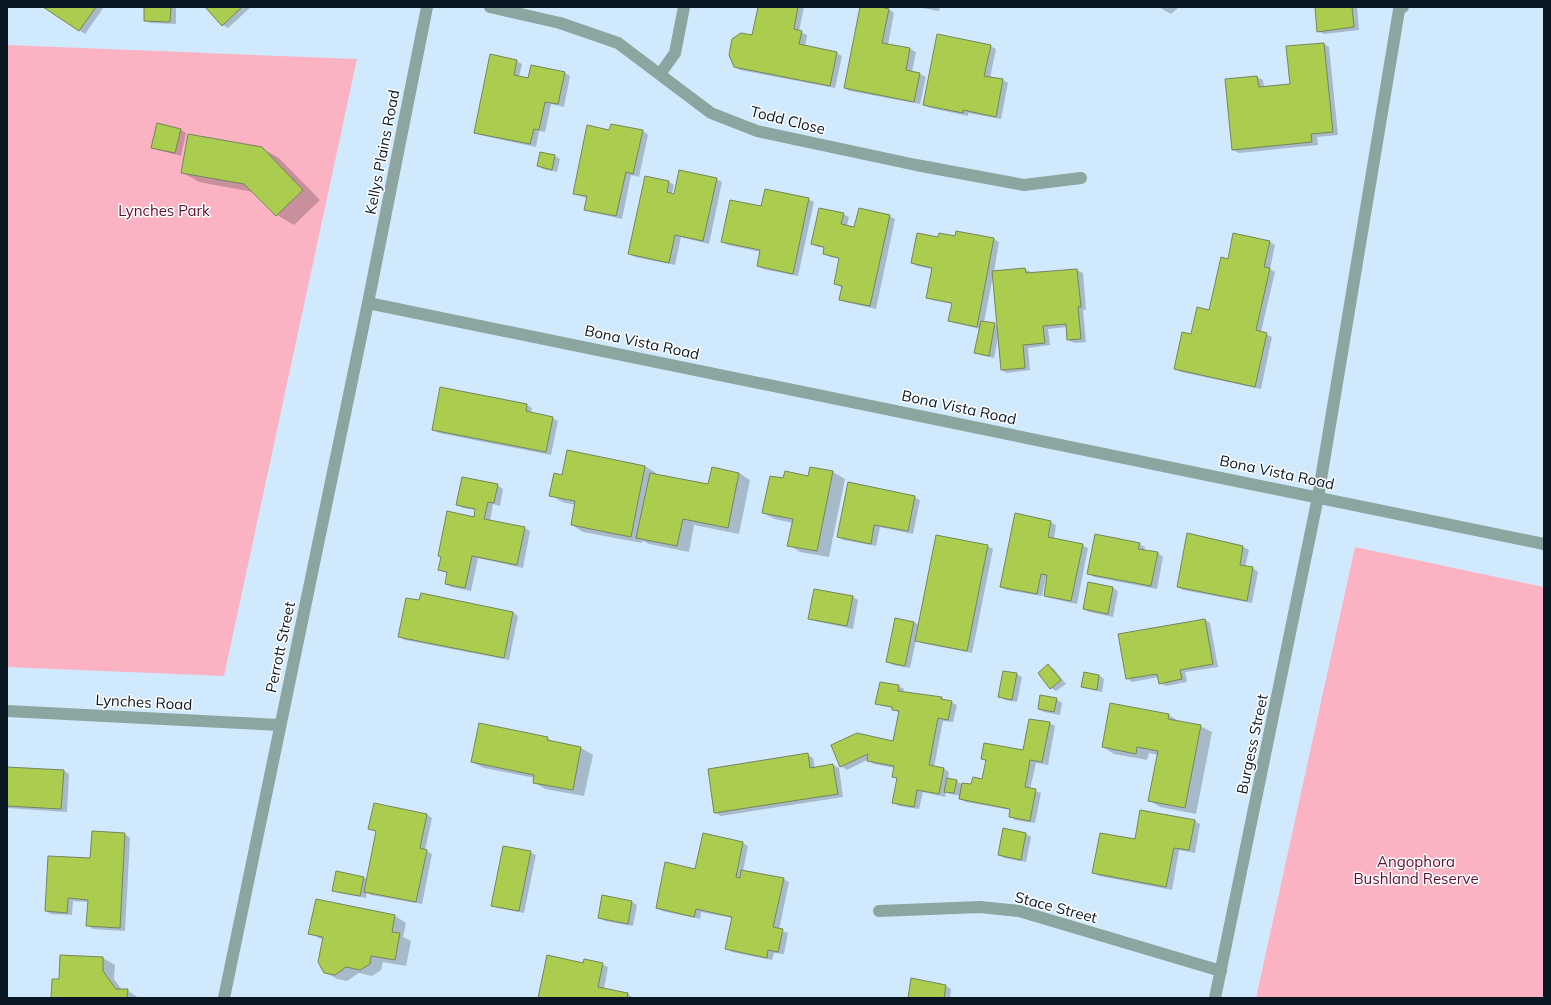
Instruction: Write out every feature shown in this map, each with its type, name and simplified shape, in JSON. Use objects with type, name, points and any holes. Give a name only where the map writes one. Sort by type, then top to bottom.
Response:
[{"type":"street","name":"Kellys Plains Road","points":[[368,303],[427,7]]},
{"type":"street","name":"Todd Close","points":[[490,7],[560,23],[618,43],[711,113],[757,131],[916,165],[1024,185],[1081,178]]},
{"type":"street","points":[[660,74],[675,53],[684,7]]},
{"type":"street","name":"Burgess Street","points":[[1215,998],[1318,497],[1399,10],[1403,7]]},
{"type":"street","name":"Bona Vista Road","points":[[368,303],[1544,544]]},
{"type":"street","name":"Perrott Street","points":[[224,998],[368,303]]},
{"type":"street","name":"Lynches Road","points":[[7,711],[280,725]]},
{"type":"street","name":"Stace Street","points":[[879,912],[980,907],[1019,911],[1221,971]]},
{"type":"green space","name":"Lynches Park","points":[[7,45],[357,59],[224,676],[7,667]]},
{"type":"green space","name":"Angophora Bushland Reserve","points":[[1355,547],[1544,587],[1544,998],[1256,998]]},
{"type":"building","points":[[43,7],[96,7],[79,31]]},
{"type":"building","points":[[144,7],[171,7],[170,22],[144,21]]},
{"type":"building","points":[[205,7],[242,7],[222,26]]},
{"type":"building","points":[[758,7],[798,7],[794,29],[802,31],[799,44],[837,52],[830,86],[734,67],[729,55],[732,39],[741,33],[752,35]]},
{"type":"building","points":[[860,7],[881,7],[889,9],[882,43],[910,48],[906,70],[920,73],[914,102],[844,88]]},
{"type":"building","points":[[1315,7],[1352,7],[1354,27],[1317,32]]},
{"type":"building","points":[[937,34],[991,45],[984,76],[1003,79],[996,117],[963,110],[963,113],[923,105]]},
{"type":"building","points":[[1324,43],[1333,132],[1311,134],[1312,142],[1232,150],[1225,79],[1257,76],[1259,87],[1290,84],[1286,46]]},
{"type":"building","points":[[490,54],[517,60],[514,75],[528,78],[531,65],[565,72],[558,104],[545,102],[539,130],[534,129],[530,144],[474,133]]},
{"type":"building","points":[[157,123],[181,129],[175,153],[151,148]]},
{"type":"building","points":[[611,124],[643,130],[633,174],[626,172],[616,216],[584,210],[587,196],[573,194],[587,125],[609,130]]},
{"type":"building","points":[[188,134],[262,147],[303,190],[276,216],[244,184],[181,173]]},
{"type":"building","points":[[540,152],[555,155],[552,170],[537,166]]},
{"type":"building","points":[[679,170],[717,178],[703,241],[675,235],[669,263],[628,254],[645,176],[669,181],[667,192],[674,194]]},
{"type":"building","points":[[765,189],[809,198],[793,274],[757,266],[760,250],[721,242],[730,200],[761,206]]},
{"type":"building","points":[[819,208],[844,213],[841,224],[854,227],[859,208],[890,215],[870,306],[839,300],[842,286],[834,284],[839,258],[823,254],[824,247],[811,244]]},
{"type":"building","points":[[956,231],[994,238],[977,327],[948,321],[952,303],[926,298],[932,268],[911,263],[917,233],[938,237],[939,233],[955,236]]},
{"type":"building","points":[[1233,233],[1270,241],[1264,267],[1270,268],[1256,330],[1267,333],[1255,387],[1174,369],[1182,332],[1191,334],[1197,307],[1209,310],[1221,257],[1228,259]]},
{"type":"building","points":[[1025,268],[1026,273],[1077,269],[1081,307],[1078,307],[1081,339],[1067,340],[1066,324],[1043,326],[1045,343],[1023,345],[1025,368],[1001,370],[992,271]]},
{"type":"building","points":[[981,321],[995,323],[989,356],[974,353]]},
{"type":"building","points":[[440,387],[527,404],[526,411],[553,417],[546,452],[432,430]]},
{"type":"building","points":[[567,450],[645,466],[631,537],[571,525],[575,501],[549,496],[554,473],[562,475]]},
{"type":"building","points":[[712,467],[739,473],[728,528],[683,519],[677,546],[636,538],[650,473],[708,484]]},
{"type":"building","points":[[810,467],[833,471],[817,551],[787,546],[793,519],[762,513],[770,476],[783,478],[785,471],[808,476]]},
{"type":"building","points":[[462,477],[498,484],[494,503],[488,502],[484,519],[525,527],[517,565],[472,556],[465,588],[445,584],[447,572],[438,570],[441,557],[438,556],[447,511],[474,517],[475,509],[456,505]]},
{"type":"building","points":[[848,482],[915,496],[908,531],[874,525],[871,544],[837,537]]},
{"type":"building","points":[[1015,513],[1051,521],[1048,537],[1083,544],[1071,601],[1044,596],[1047,575],[1041,574],[1037,594],[1000,587]]},
{"type":"building","points":[[1187,533],[1243,546],[1240,565],[1253,567],[1247,601],[1177,587]]},
{"type":"building","points":[[1095,534],[1140,543],[1138,549],[1158,552],[1151,586],[1087,574]]},
{"type":"building","points":[[936,535],[988,545],[967,651],[915,641]]},
{"type":"building","points":[[1088,582],[1113,587],[1108,614],[1083,609]]},
{"type":"building","points":[[814,589],[853,596],[847,626],[808,619]]},
{"type":"building","points":[[421,593],[513,612],[504,658],[398,637],[406,598],[419,600]]},
{"type":"building","points":[[895,618],[914,622],[905,666],[886,662]]},
{"type":"building","points":[[1205,619],[1213,664],[1180,670],[1182,679],[1159,684],[1157,674],[1126,679],[1118,634]]},
{"type":"building","points":[[1048,664],[1061,680],[1050,689],[1038,673]]},
{"type":"building","points":[[1003,671],[1017,673],[1012,700],[998,697]]},
{"type":"building","points":[[1084,672],[1099,675],[1097,690],[1081,687]]},
{"type":"building","points":[[880,682],[899,685],[898,691],[942,697],[941,699],[952,701],[948,720],[938,718],[929,765],[944,768],[939,794],[917,790],[914,807],[892,803],[897,778],[892,777],[894,766],[867,761],[868,754],[840,767],[831,745],[857,733],[893,741],[899,711],[892,710],[892,707],[875,704]]},
{"type":"building","points":[[1040,695],[1057,698],[1054,712],[1038,709]]},
{"type":"building","points":[[1110,703],[1169,714],[1168,719],[1201,725],[1185,808],[1148,801],[1158,751],[1137,747],[1136,754],[1102,747]]},
{"type":"building","points":[[1029,719],[1050,722],[1042,762],[1030,760],[1025,787],[1036,789],[1030,821],[1009,817],[1010,809],[959,799],[962,783],[971,784],[973,777],[982,779],[986,760],[981,759],[984,743],[1023,750]]},
{"type":"building","points":[[479,723],[548,737],[547,740],[581,747],[573,790],[533,783],[534,775],[471,762]]},
{"type":"building","points":[[808,753],[810,768],[833,764],[838,794],[714,813],[708,769]]},
{"type":"building","points":[[7,767],[64,770],[61,809],[7,806]]},
{"type":"building","points":[[947,778],[957,780],[954,793],[944,792]]},
{"type":"building","points":[[374,803],[427,814],[420,848],[427,850],[416,902],[364,892],[376,831],[368,829]]},
{"type":"building","points":[[1140,810],[1195,820],[1189,850],[1174,848],[1166,887],[1092,873],[1100,833],[1135,839]]},
{"type":"building","points":[[1003,828],[1026,833],[1021,860],[998,855]]},
{"type":"building","points":[[92,831],[125,833],[120,928],[86,926],[88,900],[68,898],[67,913],[45,911],[48,856],[90,858]]},
{"type":"building","points":[[703,833],[743,842],[736,877],[740,878],[741,870],[784,878],[773,927],[783,929],[778,952],[768,950],[767,958],[725,949],[732,917],[696,909],[694,917],[656,908],[665,862],[695,869]]},
{"type":"building","points":[[503,846],[531,851],[519,911],[491,906]]},
{"type":"building","points":[[336,871],[364,877],[360,896],[332,891]]},
{"type":"building","points":[[602,895],[632,901],[628,924],[598,918]]},
{"type":"building","points":[[316,899],[395,915],[392,932],[400,933],[395,960],[371,956],[370,964],[360,970],[346,967],[335,975],[324,973],[318,962],[323,937],[308,934]]},
{"type":"building","points":[[60,955],[103,957],[103,971],[116,989],[128,989],[127,998],[51,998],[52,979],[59,979]]},
{"type":"building","points":[[547,955],[583,963],[584,959],[603,963],[598,987],[628,993],[627,998],[538,998]]},
{"type":"building","points":[[911,978],[946,985],[944,998],[908,998]]}]
